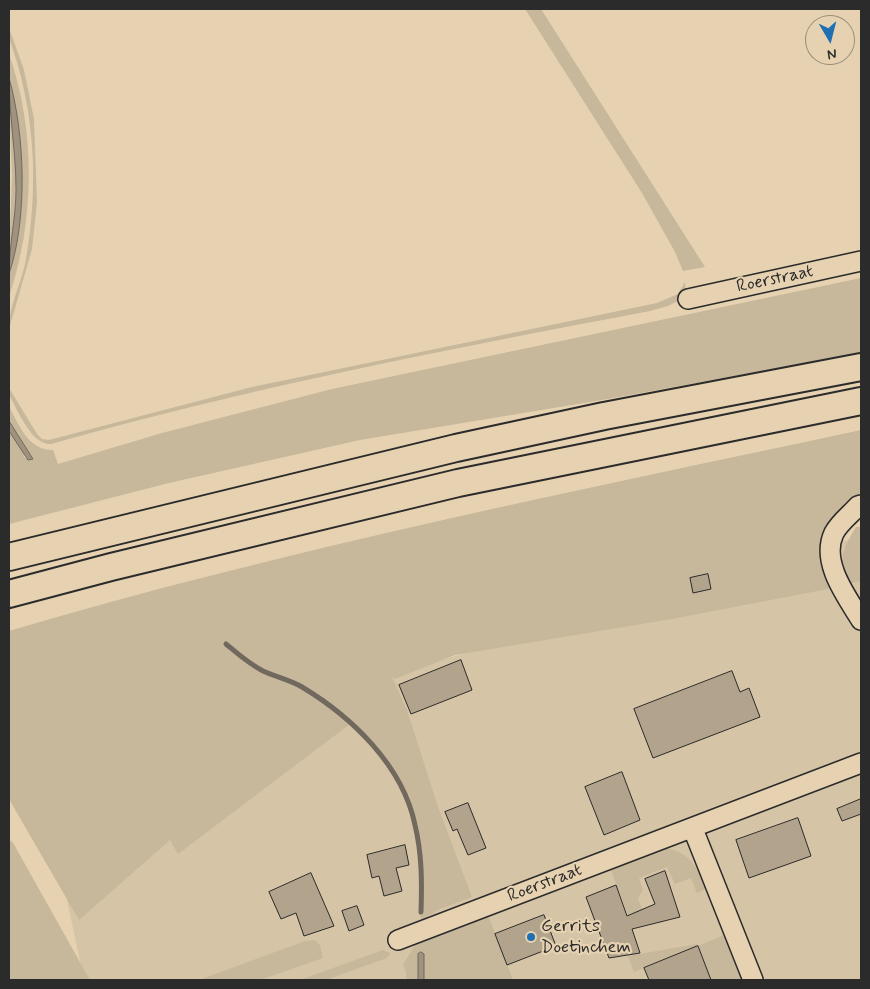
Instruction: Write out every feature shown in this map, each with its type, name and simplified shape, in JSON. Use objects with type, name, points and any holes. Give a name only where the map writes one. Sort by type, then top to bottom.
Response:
[{"type":"highway","points":[[9,557],[456,448],[604,416],[861,367]]},
{"type":"highway","points":[[9,594],[111,567],[458,483],[861,402]]},
{"type":"highway","points":[[9,604],[111,567]]},
{"type":"street","name":"Roerstraat","points":[[688,299],[861,261]]},
{"type":"street","points":[[861,506],[858,506],[834,533],[830,551],[838,582],[861,620]]},
{"type":"street","name":"Roerstraat","points":[[398,940],[693,829],[861,763]]},
{"type":"street","points":[[693,829],[753,980]]},
{"type":"shaded area","points":[[525,9],[541,9],[705,267],[683,271],[675,252],[642,193]]},
{"type":"shaded area","points":[[9,28],[24,70],[34,119],[37,202],[32,249],[9,329],[13,302],[26,259],[30,231],[33,175],[29,119],[18,65],[9,38]]},
{"type":"shaded area","points":[[9,54],[18,83],[24,114],[28,144],[29,175],[28,207],[24,237],[18,268],[9,297],[9,274],[18,232],[21,165],[18,128],[9,78]]},
{"type":"shaded area","points":[[9,78],[21,150],[22,202],[15,252],[9,274],[16,189]]},
{"type":"shaded area","points":[[9,99],[16,158],[16,197],[9,256],[12,176]]},
{"type":"shaded area","points":[[861,278],[861,353],[608,399],[360,440],[169,483],[9,524],[9,431],[25,455],[23,456],[28,460],[33,459],[9,421],[9,407],[26,436],[37,446],[53,450],[58,464],[162,433],[332,389]]},
{"type":"shaded area","points":[[685,282],[686,297],[668,306],[650,311],[424,355],[274,387],[51,444],[44,443],[31,433],[9,395],[9,388],[37,434],[42,439],[49,440],[252,387],[657,303],[678,294]]},
{"type":"shaded area","points":[[9,421],[33,459],[28,460],[9,431]]},
{"type":"shaded area","points":[[861,430],[861,496],[840,517],[835,527],[831,547],[833,588],[672,619],[455,655],[395,679],[392,677],[407,710],[438,807],[472,897],[440,909],[421,920],[420,862],[417,836],[411,812],[390,768],[350,724],[178,854],[170,840],[79,920],[9,799],[9,631],[114,601],[326,547],[433,522]]},
{"type":"shaded area","points":[[856,527],[861,527],[861,581],[848,584],[842,569],[842,562],[845,548]]},
{"type":"shaded area","points":[[861,536],[861,980],[84,980],[67,900],[357,685]]},
{"type":"shaded area","points":[[12,841],[90,980],[9,980],[9,842]]},
{"type":"shaded area","points":[[665,848],[681,853],[692,862],[706,889],[697,893],[691,878],[675,884],[667,867],[639,878],[643,890],[638,898],[647,924],[633,928],[610,868]]},
{"type":"shaded area","points":[[488,915],[513,980],[424,980],[424,955],[418,954],[418,980],[406,980],[406,972],[403,965],[416,943]]},
{"type":"shaded area","points":[[724,935],[742,980],[711,980],[698,946]]},
{"type":"shaded area","points":[[315,940],[320,945],[323,958],[260,980],[199,980],[305,941]]},
{"type":"shaded area","points":[[697,944],[698,946],[634,972],[628,956]]},
{"type":"shaded area","points":[[383,950],[390,953],[387,958],[326,980],[300,980]]},
{"type":"shaded area","points":[[421,952],[424,954],[424,980],[418,980],[418,954]]},
{"type":"building","points":[[708,574],[711,589],[693,593],[690,578]]},
{"type":"building","points":[[461,660],[472,690],[411,714],[399,685]]},
{"type":"building","points":[[732,671],[740,692],[749,688],[760,717],[653,758],[634,709]]},
{"type":"building","points":[[622,772],[640,820],[604,835],[585,787]]},
{"type":"building","points":[[861,799],[861,814],[842,821],[837,809]]},
{"type":"building","points":[[468,803],[486,848],[468,855],[457,829],[453,831],[445,812]]},
{"type":"building","points":[[798,818],[811,856],[749,878],[736,840]]},
{"type":"building","points":[[405,845],[409,865],[396,868],[402,891],[384,896],[379,876],[372,878],[367,855]]},
{"type":"building","points":[[665,871],[680,917],[632,929],[640,953],[609,958],[586,897],[616,885],[627,916],[655,904],[645,879]]},
{"type":"building","points":[[311,873],[334,926],[304,936],[296,913],[281,919],[269,892]]},
{"type":"building","points":[[357,906],[364,925],[349,931],[342,911]]},
{"type":"building","points":[[544,915],[556,946],[507,965],[495,934]]},
{"type":"building","points":[[698,946],[711,980],[649,980],[644,968]]},
{"type":"waterway","points":[[226,644],[258,668],[297,685],[321,699],[357,728],[387,763],[409,803],[415,825],[421,869],[421,912]]},
{"type":"place","name":"Gerrits Doetinchem","points":[[531,937]]}]
